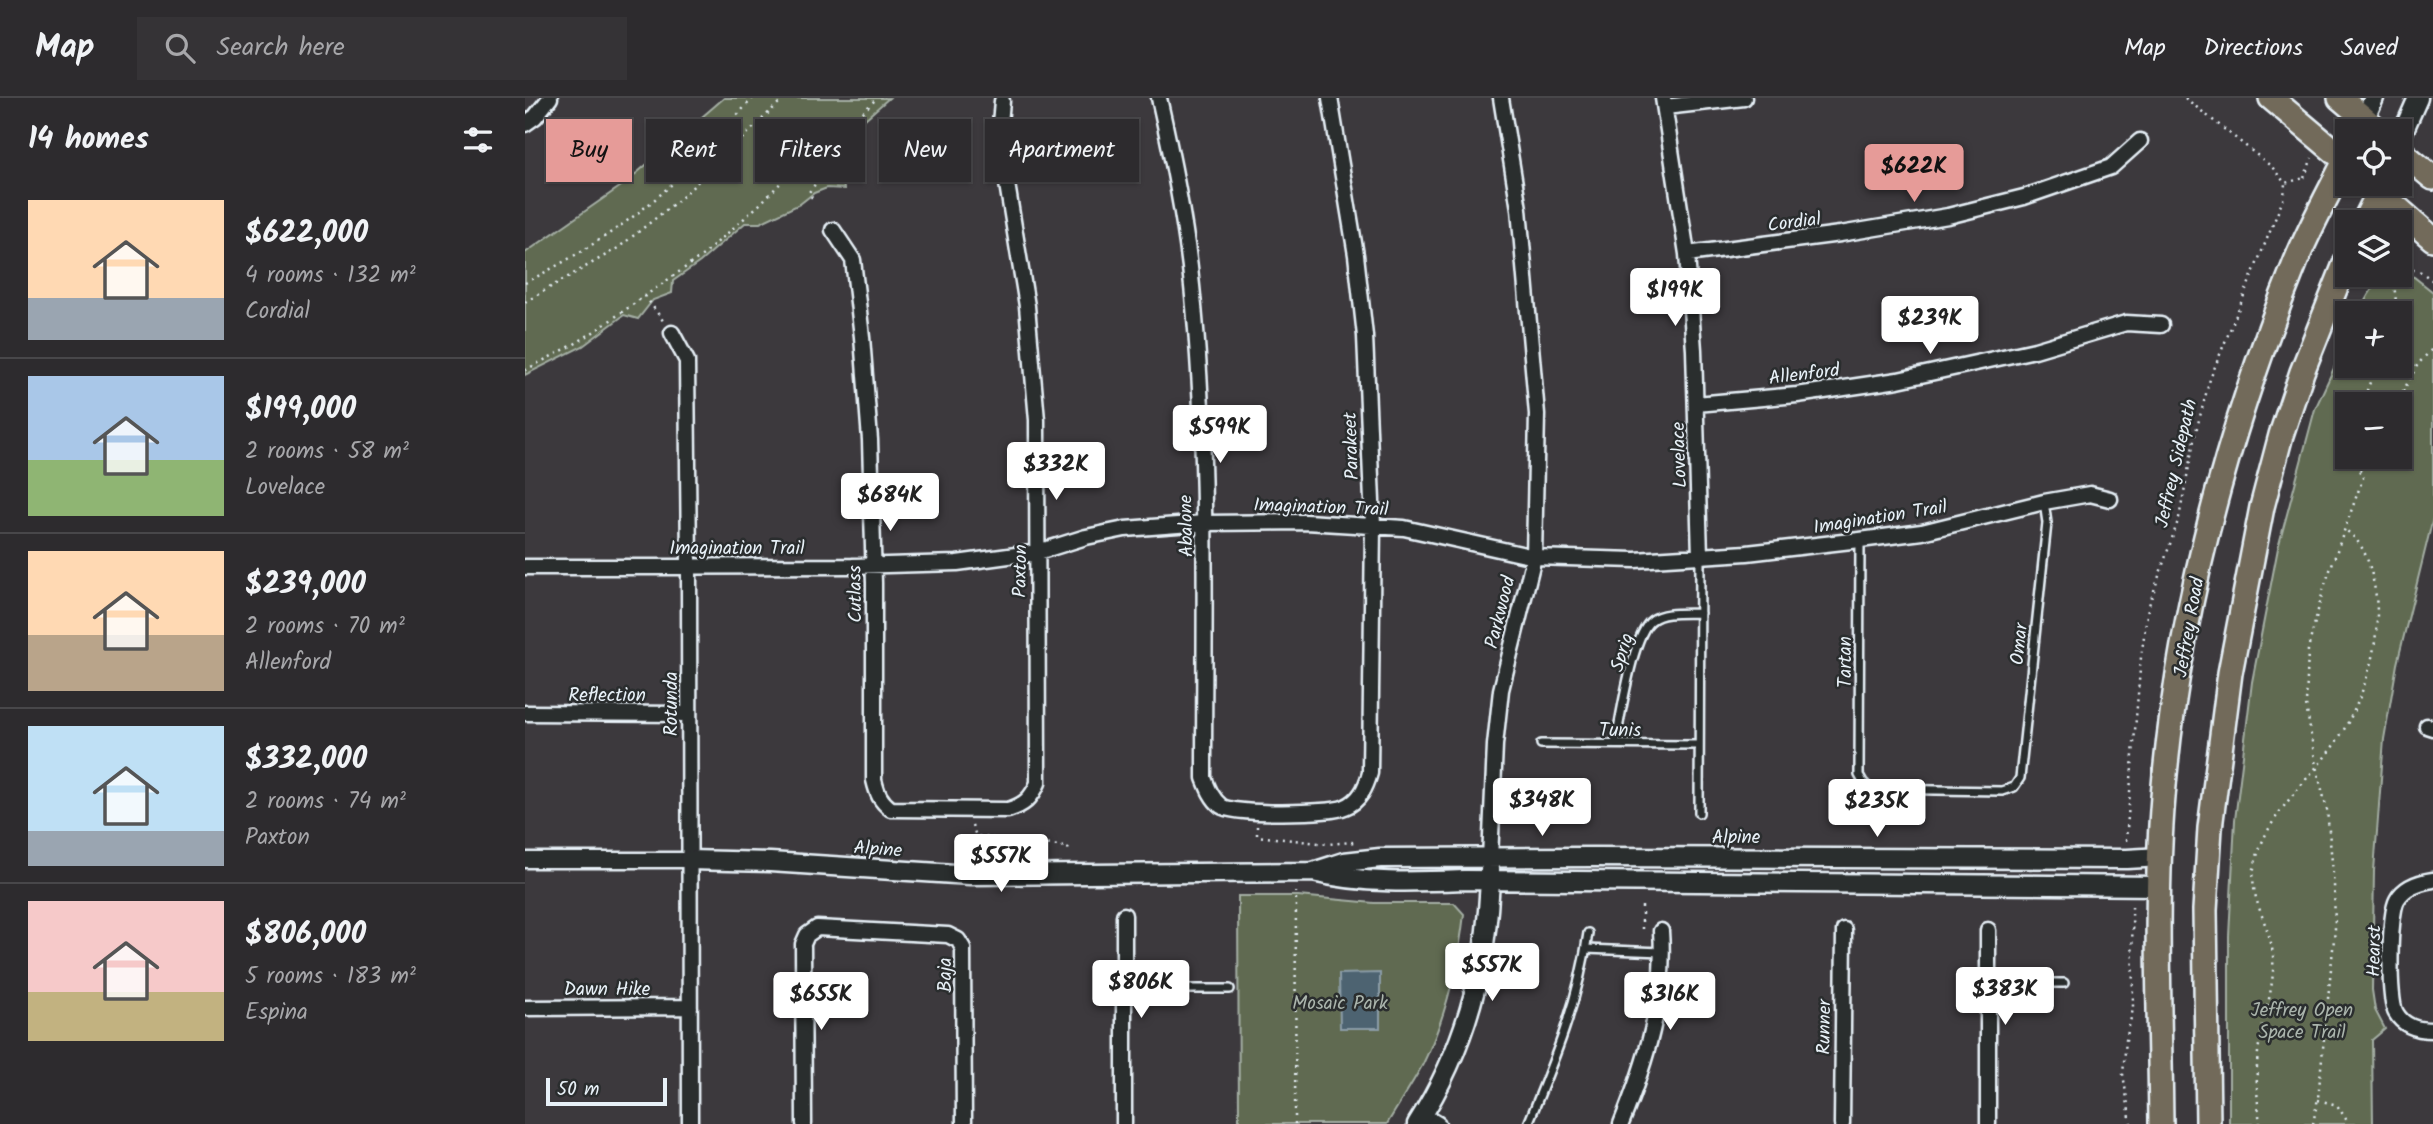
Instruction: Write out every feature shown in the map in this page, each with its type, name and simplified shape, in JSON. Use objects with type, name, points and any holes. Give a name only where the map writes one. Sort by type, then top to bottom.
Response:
[{"type":"main road","points":[[2271,98],[2335,151]]},
{"type":"main road","points":[[2340,98],[2368,119]]},
{"type":"main road","points":[[2412,161],[2433,178]]},
{"type":"main road","name":"Jeffrey Road","points":[[2161,1124],[2160,886],[2163,797],[2186,626],[2223,470],[2254,371],[2287,284],[2324,197],[2335,178]]},
{"type":"main road","points":[[2388,196],[2433,239]]},
{"type":"main road","points":[[2208,1124],[2205,910],[2210,828],[2230,673],[2262,507],[2281,435],[2302,372],[2336,287]]},
{"type":"street","points":[[525,124],[535,117],[550,98]]},
{"type":"street","name":"Abalone","points":[[1159,98],[1192,283],[1200,378],[1204,523],[1205,778],[1210,793],[1222,807],[1236,811],[1283,812]]},
{"type":"street","name":"Parakeet","points":[[1283,812],[1329,811],[1346,807],[1357,799],[1366,787],[1370,773],[1373,525],[1365,336],[1356,255],[1330,98]]},
{"type":"street","name":"Parkwood","points":[[1426,1121],[1463,1036],[1478,980],[1490,881],[1495,745],[1501,690],[1535,557],[1537,414],[1519,209],[1501,98]]},
{"type":"street","points":[[1664,103],[1744,98]]},
{"type":"street","points":[[2409,119],[2418,98]]},
{"type":"street","name":"Paxton","points":[[957,811],[1008,810],[1021,806],[1032,798],[1038,783],[1037,420],[1027,306],[999,135],[1002,101]]},
{"type":"street","name":"Lovelace","points":[[1664,103],[1687,254],[1696,404],[1700,556]]},
{"type":"street","name":"Cordial","points":[[1687,254],[1840,234],[1948,216],[2024,197],[2111,167],[2140,141]]},
{"type":"street","name":"Cutlass","points":[[833,230],[853,260],[870,440],[874,780],[877,794],[891,809],[957,811]]},
{"type":"street","name":"Allenford","points":[[1696,404],[1898,380],[2035,350],[2126,323],[2161,325]]},
{"type":"street","name":"Rotunda","points":[[672,333],[687,361],[690,1124]]},
{"type":"street","name":"Imagination Trail","points":[[525,567],[873,566],[957,563],[1038,552],[1086,537],[1125,529],[1204,523],[1306,522],[1404,528],[1535,557],[1635,560],[1747,554],[1860,540],[1922,532],[2044,502],[2090,494],[2110,499]]},
{"type":"street","name":"Reflection","points":[[525,713],[689,714]]},
{"type":"street","name":"Alpine","points":[[1313,872],[1344,862],[1380,858],[2161,857]]},
{"type":"street","name":"Alpine","points":[[525,860],[771,862],[970,875],[1313,872],[1356,880],[2160,886]]},
{"type":"street","name":"Hearst","points":[[2433,880],[2413,885],[2397,899],[2393,912],[2392,1004],[2405,1023],[2413,1028],[2433,1030]]},
{"type":"street","points":[[1123,915],[1124,1124]]},
{"type":"street","name":"Baja","points":[[804,1124],[803,944],[807,934],[817,928],[948,935],[958,940],[963,948],[964,1124]]},
{"type":"street","name":"Runner","points":[[1842,1124],[1844,930]]},
{"type":"street","points":[[1987,930],[1988,1124]]},
{"type":"street","points":[[1621,1124],[1640,1076],[1658,1011],[1663,952],[1661,931]]},
{"type":"street","name":"Dawn Hike","points":[[525,1008],[689,1007]]},
{"type":"lane","name":"Omar","points":[[1863,782],[1870,789],[2002,791],[2014,788],[2020,778],[2047,523],[2044,502]]},
{"type":"lane","name":"Tartan","points":[[1860,540],[1859,775],[1863,782]]},
{"type":"lane","name":"Lovelace","points":[[1699,813],[1700,556]]},
{"type":"lane","name":"Sprig","points":[[1615,744],[1636,647],[1643,631],[1652,620],[1664,615],[1700,613]]},
{"type":"lane","name":"Tunis","points":[[1541,744],[1699,745]]},
{"type":"lane","points":[[1528,1124],[1560,1048],[1580,982],[1588,933]]},
{"type":"lane","points":[[1586,949],[1663,952]]},
{"type":"lane","points":[[1988,983],[2064,983]]},
{"type":"lane","points":[[1124,989],[1230,989]]},
{"type":"path","points":[[525,283],[590,247],[635,216],[702,155],[753,98]]},
{"type":"path","points":[[525,302],[618,248],[681,198],[784,98]]},
{"type":"path","points":[[856,119],[877,98]]},
{"type":"path","points":[[2185,98],[2262,158],[2285,183],[2304,177]]},
{"type":"path","points":[[525,370],[573,345],[703,255],[781,182]]},
{"type":"path","points":[[812,198],[809,192],[815,182]]},
{"type":"path","name":"Jeffrey Sidepath","points":[[2126,843],[2142,645],[2148,608],[2179,518],[2195,435],[2210,379],[2284,197],[2285,183]]},
{"type":"path","points":[[2412,270],[2421,272],[2433,281]]},
{"type":"path","points":[[645,296],[672,333]]},
{"type":"path","points":[[2402,392],[2417,364],[2433,348]]},
{"type":"path","points":[[2312,1124],[2318,1100],[2335,929],[2327,810],[2316,766],[2306,705],[2308,649],[2315,617],[2363,478],[2360,470]]},
{"type":"path","points":[[2260,1124],[2256,1071],[2260,1036],[2270,994],[2273,954],[2255,897],[2254,868],[2271,823],[2333,746],[2350,720],[2365,685],[2372,654],[2376,613],[2370,565],[2362,547],[2345,530]]},
{"type":"path","points":[[1257,822],[1257,836],[1328,844],[1352,842],[1352,847]]},
{"type":"path","points":[[972,825],[976,836],[1069,847],[1069,852]]},
{"type":"path","points":[[1296,892],[1296,1124]]},
{"type":"path","points":[[2131,1124],[2123,1074],[2126,1040],[2133,1009],[2132,901]]},
{"type":"path","points":[[1641,929],[1642,904]]},
{"type":"path","points":[[2318,1100],[2337,1105],[2349,1124]]},
{"type":"green space","points":[[724,98],[889,98],[865,119],[755,119],[755,182],[843,182],[844,189],[827,188],[760,223],[745,223],[700,262],[673,281],[672,293],[653,300],[638,319],[624,315],[583,346],[525,375],[525,253],[626,182],[632,182],[632,177],[646,165],[646,182],[741,182],[741,119],[700,119]]},
{"type":"green space","name":"Jeffrey Open Space Trail","points":[[2412,276],[2433,292],[2433,518],[2397,664],[2384,739],[2374,871],[2372,990],[2375,1010],[2385,1029],[2372,1040],[2373,1124],[2229,1124],[2229,936],[2235,820],[2252,682],[2278,548],[2315,409],[2335,366],[2335,378],[2412,378],[2412,301],[2365,301],[2374,287],[2412,287]]},
{"type":"green space","name":"Mosaic Park","points":[[1238,896],[1298,896],[1374,903],[1454,903],[1464,914],[1454,972],[1438,1028],[1423,1064],[1387,1124],[1239,1124]]},
{"type":"water","points":[[1380,973],[1380,1028],[1340,1028],[1339,974]]}]
